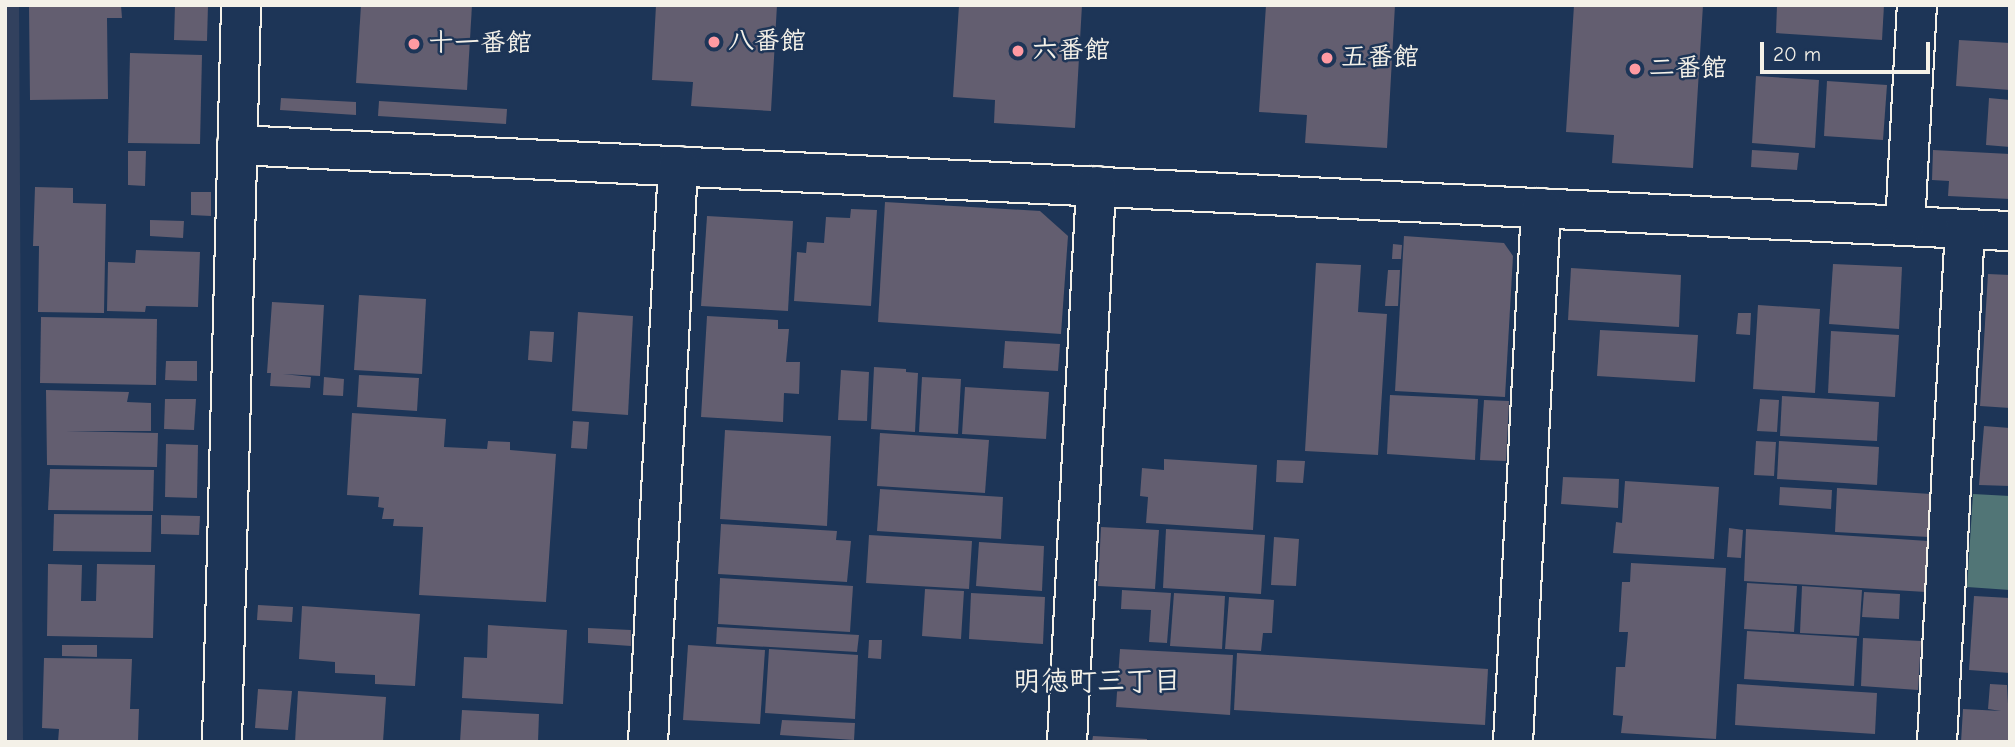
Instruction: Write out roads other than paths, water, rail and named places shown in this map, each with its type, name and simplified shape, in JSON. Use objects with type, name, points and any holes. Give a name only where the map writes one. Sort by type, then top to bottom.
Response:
[{"type":"street","points":[[222,742],[241,5]]},
{"type":"street","points":[[1905,225],[1917,5]]},
{"type":"street","points":[[237,145],[2010,231]]},
{"type":"street","points":[[648,742],[678,166]]},
{"type":"street","points":[[1067,742],[1096,186]]},
{"type":"street","points":[[1513,742],[1541,208]]},
{"type":"street","points":[[1937,742],[1965,229]]},
{"type":"place","name":"八番館","points":[[714,42]]},
{"type":"place","name":"十一番館","points":[[414,44]]},
{"type":"place","name":"六番館","points":[[1018,51]]},
{"type":"place","name":"五番館","points":[[1327,58]]},
{"type":"place","name":"二番館","points":[[1635,69]]},
{"type":"district","name":"明徳町三丁目","points":[[1097,681]]}]
